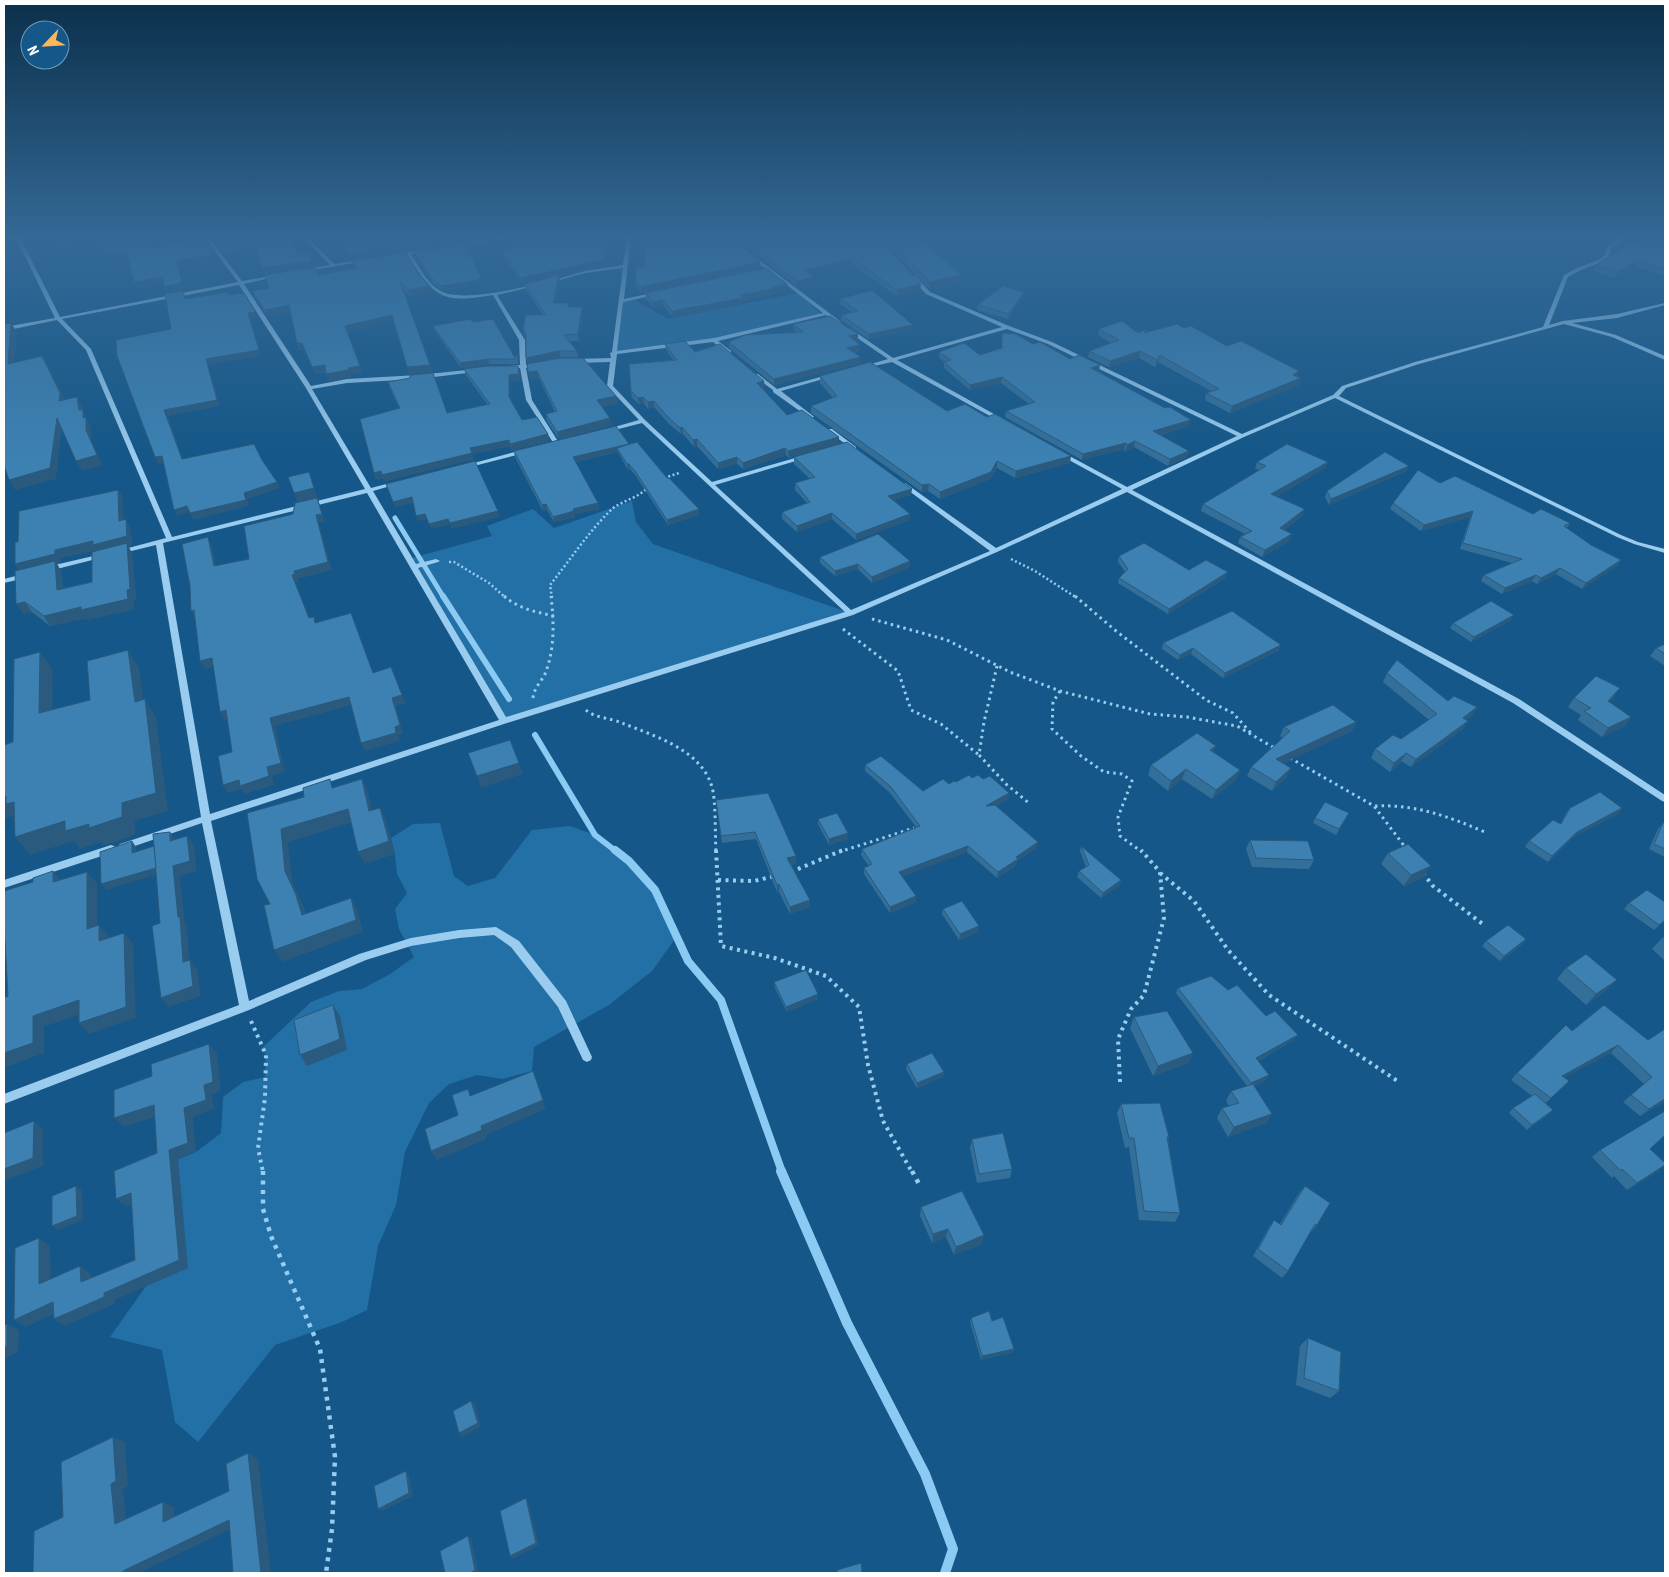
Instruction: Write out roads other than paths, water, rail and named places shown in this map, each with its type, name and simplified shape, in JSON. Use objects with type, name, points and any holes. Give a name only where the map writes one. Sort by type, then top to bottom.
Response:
[{"type":"street","points":[[54,311],[58,318],[88,349],[170,539]]},
{"type":"street","points":[[4,329],[95,311]]},
{"type":"street","points":[[259,311],[309,388],[504,721]]},
{"type":"street","points":[[504,311],[522,340],[522,368],[529,400],[556,443]]},
{"type":"street","points":[[619,311],[610,386],[643,421],[850,613]]},
{"type":"street","points":[[822,311],[893,360],[1005,423]]},
{"type":"street","points":[[969,311],[1050,343],[1242,436]]},
{"type":"street","points":[[1544,328],[1551,311]]},
{"type":"street","points":[[4,884],[504,721],[850,613],[995,551],[1242,436],[1335,396],[1344,386],[1417,363],[1563,323],[1617,316],[1639,311]]},
{"type":"street","points":[[570,361],[714,340],[826,314]]},
{"type":"street","points":[[1563,323],[1614,336],[1665,358]]},
{"type":"street","points":[[857,370],[1007,327]]},
{"type":"street","points":[[714,340],[734,357]]},
{"type":"street","points":[[497,368],[522,368],[546,364]]},
{"type":"street","points":[[748,368],[775,391],[820,423]]},
{"type":"street","points":[[309,388],[347,382],[418,377],[480,369]]},
{"type":"street","points":[[775,391],[839,374]]},
{"type":"street","points":[[1335,396],[1611,532],[1636,543],[1665,551]]},
{"type":"street","points":[[595,433],[643,421]]},
{"type":"street","points":[[827,428],[857,450]]},
{"type":"street","points":[[546,446],[566,441]]},
{"type":"street","points":[[840,447],[849,444]]},
{"type":"street","points":[[462,467],[537,448]]},
{"type":"street","points":[[1057,452],[1516,701],[1665,798]]},
{"type":"street","points":[[711,484],[812,455]]},
{"type":"street","points":[[895,478],[995,551]]},
{"type":"street","points":[[42,571],[405,481]]},
{"type":"street","points":[[159,542],[206,819],[246,1007]]},
{"type":"street","points":[[413,568],[436,560]]},
{"type":"street","points":[[4,580],[33,573]]},
{"type":"street","points":[[4,1099],[246,1007],[363,957],[411,942],[496,931],[515,944],[562,1004],[587,1057]]},
{"type":"waterway","points":[[395,518],[444,598]]},
{"type":"waterway","points":[[443,596],[509,699]]},
{"type":"waterway","points":[[535,735],[595,835],[617,852]]},
{"type":"waterway","points":[[615,850],[629,861],[655,890],[688,961],[721,1000],[782,1172]]},
{"type":"waterway","points":[[781,1171],[847,1323],[925,1474],[953,1549],[945,1573]]}]
